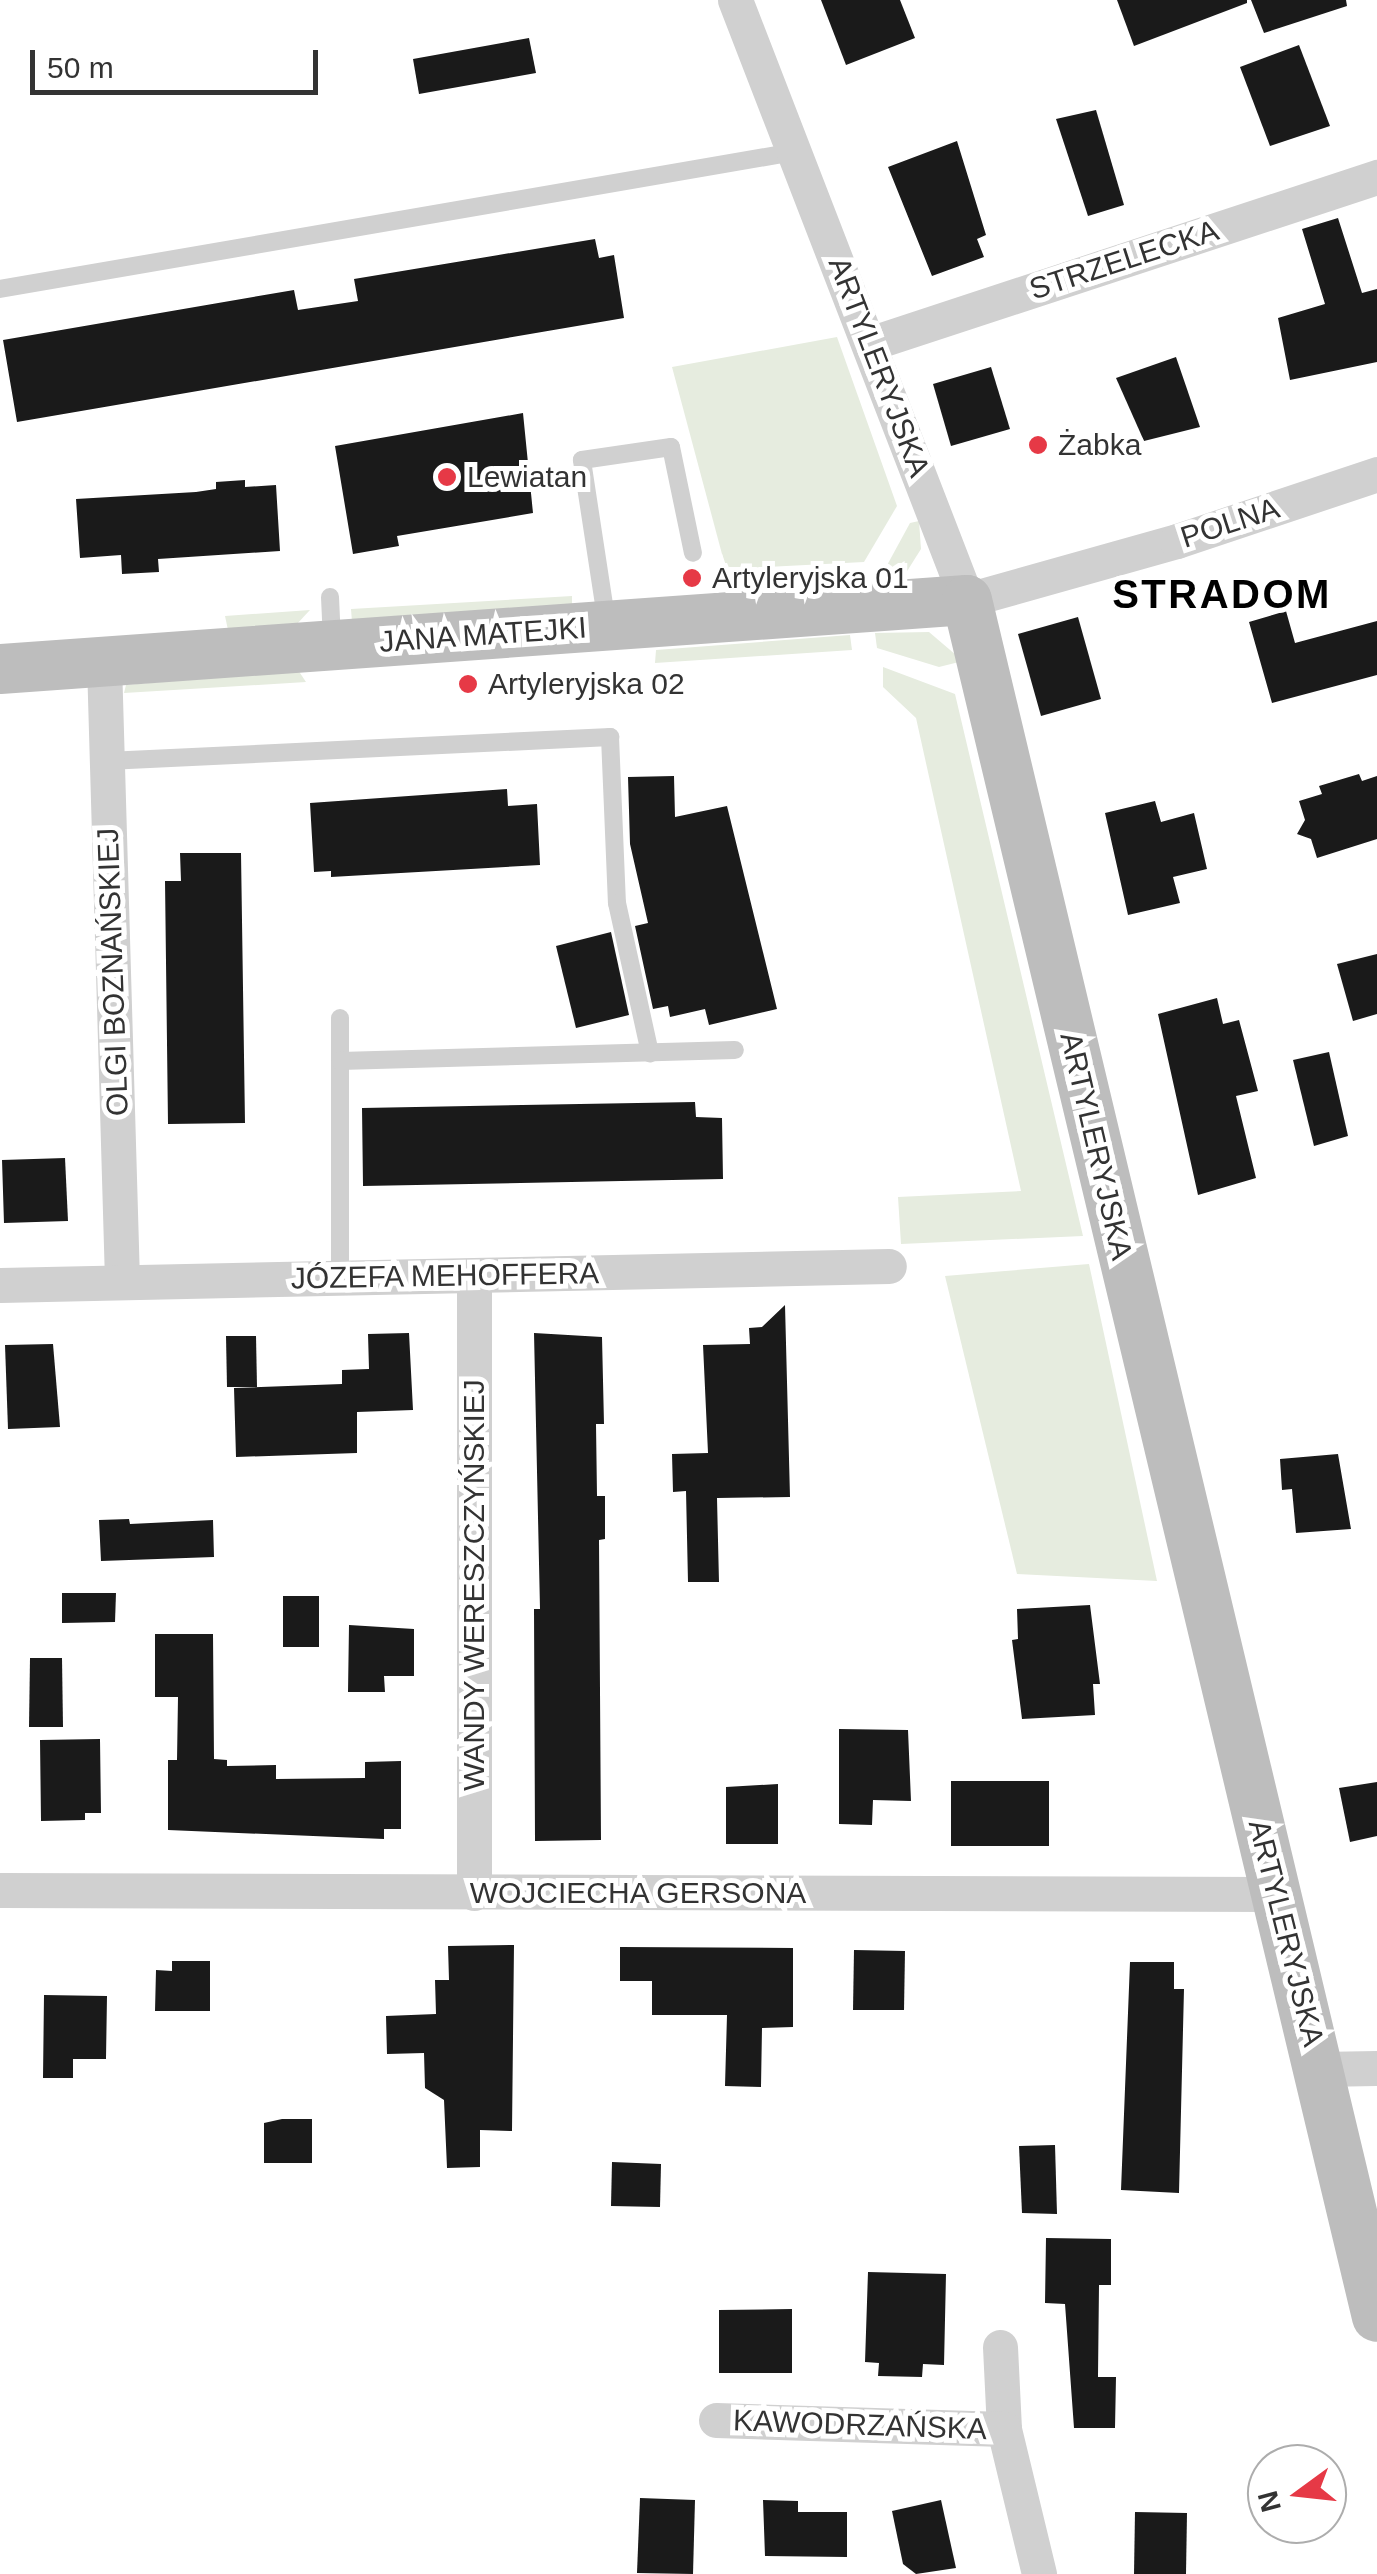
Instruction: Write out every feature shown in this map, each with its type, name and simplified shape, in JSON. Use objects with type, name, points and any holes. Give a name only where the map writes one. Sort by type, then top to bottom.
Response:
[{"type":"street","name":"ARTYLERYJSKA","points":[[735,0],[872,343],[967,600],[1377,2317]]},
{"type":"street","name":"STRZELECKA","points":[[872,343],[1377,177]]},
{"type":"street","name":"POLNA","points":[[967,600],[1177,542],[1377,474]]},
{"type":"street","name":"JANA MATEJKI","points":[[0,669],[967,600]]},
{"type":"street","name":"OLGI BOZNAŃSKIEJ","points":[[104,663],[122,1280]]},
{"type":"street","name":"JÓZEFA MEHOFFERA","points":[[0,1284],[474,1278],[889,1266]]},
{"type":"street","name":"WANDY WERESZCZYŃSKIEJ","points":[[474,1278],[474,1893]]},
{"type":"street","name":"WOJCIECHA GERSONA","points":[[0,1890],[1276,1894]]},
{"type":"street","points":[[1319,2069],[1377,2068]]},
{"type":"street","name":"KAWODRZAŃSKA","points":[[1000,2347],[1004,2429],[1039,2574]]},
{"type":"street","name":"KAWODRZAŃSKA","points":[[716,2420],[1004,2429]]},
{"type":"lane","points":[[0,290],[794,152]]},
{"type":"lane","points":[[607,626],[582,460],[671,447],[694,553]]},
{"type":"lane","points":[[330,597],[332,646]]},
{"type":"lane","points":[[107,760],[610,738],[617,903],[650,1053]]},
{"type":"lane","points":[[340,1018],[340,1277]]},
{"type":"lane","points":[[340,1061],[735,1050]]},
{"type":"shaded area","points":[[837,337],[897,506],[864,562],[726,569],[672,367]]},
{"type":"shaded area","points":[[919,521],[921,549],[904,576],[873,591],[910,523]]},
{"type":"shaded area","points":[[572,596],[572,609],[352,622],[351,609]]},
{"type":"shaded area","points":[[310,610],[296,625],[228,630],[225,616]]},
{"type":"shaded area","points":[[929,632],[963,661],[939,667],[877,648],[875,633]]},
{"type":"shaded area","points":[[850,635],[852,650],[655,663],[656,650]]},
{"type":"shaded area","points":[[883,667],[955,694],[1083,1236],[901,1244],[898,1197],[1021,1191],[916,718],[883,687]]},
{"type":"shaded area","points":[[298,670],[306,682],[124,693],[126,685]]},
{"type":"shaded area","points":[[1089,1264],[1157,1581],[1017,1574],[945,1276]]},
{"type":"building","points":[[821,0],[900,0],[915,38],[846,65]]},
{"type":"building","points":[[1117,0],[1247,0],[1247,3],[1134,46]]},
{"type":"building","points":[[1251,0],[1346,0],[1347,6],[1264,33]]},
{"type":"building","points":[[529,38],[536,73],[419,94],[413,59]]},
{"type":"building","points":[[1299,45],[1330,126],[1270,146],[1240,67]]},
{"type":"building","points":[[1096,110],[1124,205],[1088,216],[1056,119]]},
{"type":"building","points":[[957,141],[986,235],[977,239],[984,257],[932,276],[888,167]]},
{"type":"building","points":[[1338,218],[1362,293],[1377,289],[1377,362],[1290,380],[1278,318],[1325,304],[1302,229]]},
{"type":"building","points":[[595,239],[599,258],[614,255],[624,318],[17,422],[3,340],[294,290],[298,310],[358,301],[354,279]]},
{"type":"building","points":[[1176,357],[1200,427],[1144,441],[1116,378]]},
{"type":"building","points":[[991,367],[1010,429],[951,446],[933,384]]},
{"type":"building","points":[[523,413],[533,513],[397,536],[399,546],[353,554],[335,446]]},
{"type":"building","points":[[245,480],[245,487],[276,485],[280,551],[158,559],[159,572],[122,574],[121,555],[80,558],[76,499],[196,492],[216,489],[216,482]]},
{"type":"building","points":[[1286,611],[1295,643],[1377,621],[1377,675],[1272,703],[1249,622]]},
{"type":"building","points":[[1078,617],[1101,699],[1041,716],[1018,634]]},
{"type":"building","points":[[1359,774],[1362,781],[1377,776],[1377,839],[1317,858],[1311,839],[1297,834],[1305,820],[1299,801],[1322,794],[1319,786]]},
{"type":"building","points":[[674,776],[675,817],[727,806],[777,1009],[709,1025],[705,1009],[670,1017],[668,1006],[653,1009],[635,926],[648,923],[630,844],[628,777]]},
{"type":"building","points":[[507,789],[508,806],[537,804],[540,865],[331,877],[331,871],[314,872],[310,803]]},
{"type":"building","points":[[1155,801],[1161,822],[1194,813],[1207,869],[1173,877],[1180,903],[1128,915],[1105,813]]},
{"type":"building","points":[[180,853],[241,853],[245,1123],[168,1124],[165,881],[181,881]]},
{"type":"building","points":[[611,932],[629,1015],[576,1028],[556,946]]},
{"type":"building","points":[[1377,954],[1377,1014],[1353,1021],[1337,964]]},
{"type":"building","points":[[1217,998],[1223,1024],[1239,1020],[1258,1091],[1236,1096],[1256,1178],[1198,1195],[1158,1014]]},
{"type":"building","points":[[1329,1052],[1348,1136],[1314,1146],[1293,1060]]},
{"type":"building","points":[[695,1102],[696,1117],[722,1118],[723,1179],[363,1186],[362,1108]]},
{"type":"building","points":[[65,1158],[68,1221],[4,1223],[2,1160]]},
{"type":"building","points":[[785,1305],[790,1497],[717,1498],[719,1582],[688,1582],[686,1491],[673,1492],[672,1454],[708,1453],[703,1345],[750,1344],[749,1328],[762,1327]]},
{"type":"building","points":[[409,1333],[413,1410],[357,1412],[357,1453],[236,1457],[234,1388],[342,1384],[342,1370],[369,1369],[368,1334]]},
{"type":"building","points":[[534,1333],[602,1337],[604,1424],[596,1424],[597,1496],[605,1496],[605,1539],[599,1540],[601,1840],[535,1841],[534,1609],[540,1609]]},
{"type":"building","points":[[226,1336],[256,1336],[257,1387],[227,1387]]},
{"type":"building","points":[[53,1344],[60,1427],[8,1429],[5,1345]]},
{"type":"building","points":[[1338,1454],[1351,1529],[1296,1533],[1292,1489],[1282,1490],[1280,1459]]},
{"type":"building","points":[[129,1519],[130,1524],[213,1520],[214,1557],[101,1561],[99,1520]]},
{"type":"building","points":[[62,1593],[116,1593],[115,1622],[62,1623]]},
{"type":"building","points":[[283,1596],[319,1596],[319,1647],[283,1647]]},
{"type":"building","points":[[1090,1605],[1100,1684],[1093,1684],[1095,1715],[1022,1719],[1012,1640],[1018,1639],[1017,1609]]},
{"type":"building","points":[[349,1625],[414,1629],[414,1676],[384,1676],[385,1692],[348,1692]]},
{"type":"building","points":[[155,1634],[213,1634],[214,1759],[227,1760],[227,1766],[276,1765],[276,1779],[365,1778],[365,1762],[401,1761],[401,1829],[384,1829],[384,1839],[168,1830],[168,1760],[177,1760],[178,1697],[155,1697]]},
{"type":"building","points":[[30,1658],[62,1658],[63,1727],[29,1727]]},
{"type":"building","points":[[839,1729],[908,1730],[911,1801],[873,1800],[872,1825],[839,1824]]},
{"type":"building","points":[[100,1739],[101,1813],[85,1813],[85,1820],[41,1821],[40,1740]]},
{"type":"building","points":[[951,1781],[1049,1781],[1049,1846],[951,1846]]},
{"type":"building","points":[[1377,1782],[1377,1836],[1350,1842],[1339,1788]]},
{"type":"building","points":[[778,1784],[778,1844],[726,1844],[726,1787]]},
{"type":"building","points":[[514,1945],[512,2131],[480,2130],[480,2167],[447,2168],[444,2100],[425,2088],[424,2053],[387,2054],[386,2016],[436,2014],[435,1980],[449,1980],[448,1946]]},
{"type":"building","points":[[620,1947],[793,1948],[793,2027],[762,2028],[761,2087],[725,2086],[727,2015],[652,2015],[652,1981],[620,1981]]},
{"type":"building","points":[[854,1950],[905,1951],[904,2010],[853,2010]]},
{"type":"building","points":[[172,1961],[210,1961],[210,2011],[155,2011],[156,1970],[172,1971]]},
{"type":"building","points":[[1130,1962],[1174,1962],[1174,1989],[1184,1989],[1179,2193],[1121,2190]]},
{"type":"building","points":[[44,1995],[107,1996],[106,2059],[73,2059],[73,2078],[43,2078]]},
{"type":"building","points":[[312,2119],[312,2163],[264,2163],[264,2123]]},
{"type":"building","points":[[1055,2145],[1057,2214],[1022,2213],[1019,2146]]},
{"type":"building","points":[[612,2162],[661,2164],[660,2207],[611,2206]]},
{"type":"building","points":[[1046,2238],[1111,2239],[1111,2285],[1099,2285],[1098,2377],[1116,2377],[1115,2428],[1074,2428],[1065,2304],[1045,2303]]},
{"type":"building","points":[[868,2272],[946,2274],[944,2365],[923,2364],[922,2377],[878,2376],[879,2363],[865,2362]]},
{"type":"building","points":[[792,2309],[792,2373],[719,2373],[719,2310]]},
{"type":"building","points":[[640,2498],[695,2500],[693,2574],[637,2573]]},
{"type":"building","points":[[763,2500],[798,2501],[798,2512],[847,2512],[847,2557],[765,2556]]},
{"type":"building","points":[[941,2500],[956,2568],[916,2574],[903,2564],[892,2511]]},
{"type":"building","points":[[1135,2512],[1187,2513],[1186,2574],[1134,2574]]},
{"type":"place","name":"Żabka","points":[[1038,445]]},
{"type":"place","name":"Lewiatan","points":[[447,477]]},
{"type":"place","name":"Artyleryjska 01","points":[[692,578]]},
{"type":"place","name":"Artyleryjska 02","points":[[468,684]]},
{"type":"district","name":"STRADOM","points":[[1222,594]]}]
